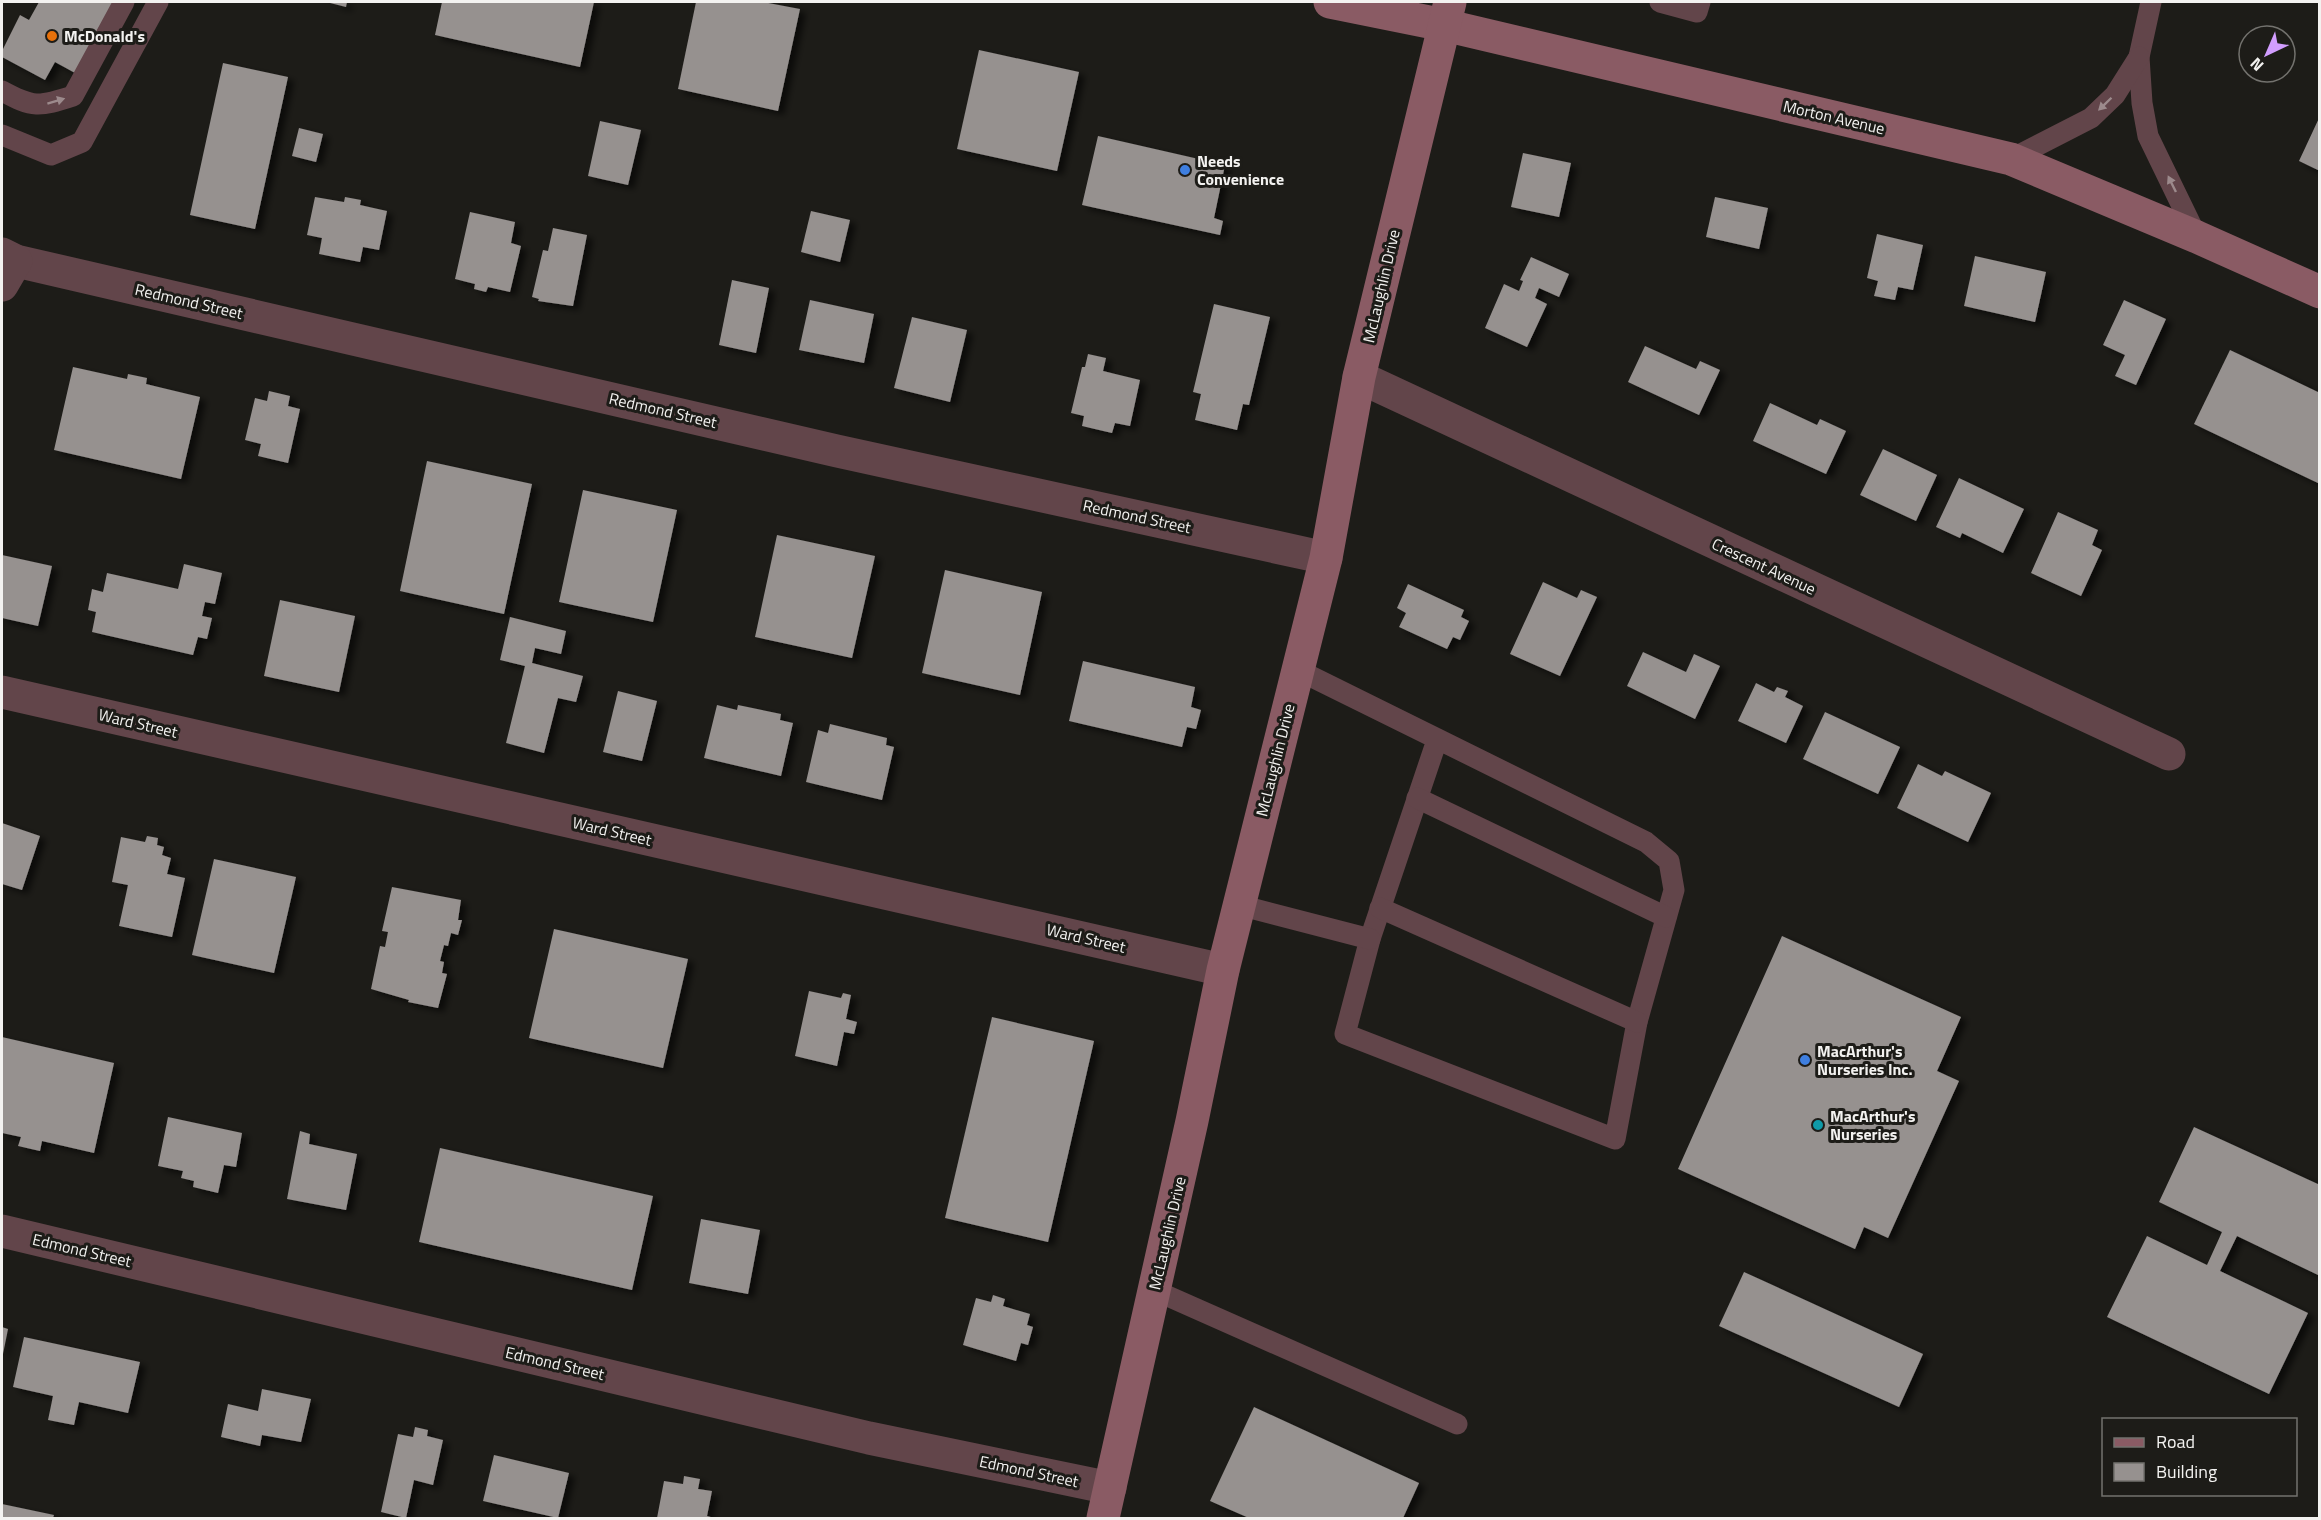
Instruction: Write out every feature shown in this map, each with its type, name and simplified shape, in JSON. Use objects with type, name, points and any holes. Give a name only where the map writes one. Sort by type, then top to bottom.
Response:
[{"type":"main road","name":"Morton Avenue","points":[[1330,2],[1447,13],[2011,159],[2198,237],[2319,292]]},
{"type":"main road","name":"McLaughlin Drive","points":[[1106,1503],[1192,1121],[1223,970],[1326,558],[1359,377],[1447,13]]},
{"type":"street","name":"Redmond Street","points":[[6,267],[1326,558]]},
{"type":"street","name":"Crescent Avenue","points":[[1359,377],[2169,754]]},
{"type":"street","name":"Ward Street","points":[[2,692],[1223,970]]},
{"type":"street","name":"Edmond Street","points":[[2,1231],[868,1438],[1106,1503]]},
{"type":"lane","points":[[2,91],[24,103],[46,104],[73,96],[124,2]]},
{"type":"lane","points":[[2,135],[51,154],[82,142],[158,2]]},
{"type":"lane","points":[[1660,2],[1698,12],[1700,2]]},
{"type":"lane","points":[[2151,2],[2139,57],[2142,104],[2148,136],[2198,237]]},
{"type":"lane","points":[[2011,159],[2091,118],[2115,95],[2139,57]]},
{"type":"lane","points":[[1298,670],[1646,842],[1669,861],[1674,890],[1637,1022],[1615,1139],[1345,1034],[1370,939],[1437,740]]},
{"type":"lane","points":[[1417,798],[1666,917]]},
{"type":"lane","points":[[1239,905],[1370,939]]},
{"type":"lane","points":[[1380,908],[1637,1022]]},
{"type":"lane","points":[[1154,1290],[1457,1424]]},
{"type":"building","name":"McDonald's","points":[[39,2],[113,2],[75,73],[55,62],[45,80],[2,57],[2,51],[20,15],[29,20]]},
{"type":"building","points":[[326,2],[347,2],[346,7]]},
{"type":"building","points":[[442,2],[594,2],[580,67],[435,35]]},
{"type":"building","points":[[696,2],[763,2],[800,9],[778,111],[678,89]]},
{"type":"building","points":[[979,50],[1079,72],[1057,171],[957,149]]},
{"type":"building","points":[[223,63],[288,77],[255,229],[190,215]]},
{"type":"building","points":[[2320,116],[2320,171],[2299,161]]},
{"type":"building","points":[[600,121],[641,130],[628,185],[588,176]]},
{"type":"building","points":[[299,128],[323,134],[316,162],[292,156]]},
{"type":"building","points":[[1098,136],[1225,165],[1214,218],[1223,221],[1220,235],[1082,205]]},
{"type":"building","points":[[1523,153],[1571,163],[1559,217],[1511,207]]},
{"type":"building","points":[[315,197],[344,202],[345,197],[361,200],[360,205],[387,211],[379,250],[363,247],[360,262],[319,254],[322,238],[307,235]]},
{"type":"building","points":[[1715,197],[1768,208],[1759,249],[1706,237]]},
{"type":"building","points":[[811,211],[850,220],[840,262],[801,252]]},
{"type":"building","points":[[470,212],[515,222],[511,243],[521,246],[510,292],[488,287],[486,292],[474,289],[475,284],[455,279]]},
{"type":"building","points":[[553,228],[587,235],[573,306],[538,301],[539,299],[532,297],[543,250],[548,251]]},
{"type":"building","points":[[1877,234],[1923,245],[1913,290],[1898,287],[1895,300],[1874,296],[1878,281],[1867,278]]},
{"type":"building","points":[[1975,256],[2046,272],[2035,322],[1964,306]]},
{"type":"building","points":[[1531,257],[1569,274],[1559,297],[1539,288],[1535,298],[1547,304],[1527,347],[1485,328],[1504,284],[1519,291],[1523,281],[1520,280]]},
{"type":"building","points":[[732,280],[769,288],[756,353],[719,345]]},
{"type":"building","points":[[810,300],[874,314],[864,363],[799,350]]},
{"type":"building","points":[[2124,300],[2166,319],[2136,385],[2115,376],[2125,355],[2103,345]]},
{"type":"building","points":[[1214,304],[1270,317],[1249,405],[1243,404],[1237,430],[1195,420],[1201,394],[1193,392]]},
{"type":"building","points":[[912,317],[967,330],[950,402],[894,388]]},
{"type":"building","points":[[1645,346],[1696,369],[1700,361],[1720,370],[1699,415],[1628,382]]},
{"type":"building","points":[[2230,350],[2320,393],[2320,484],[2194,424]]},
{"type":"building","points":[[1088,354],[1106,358],[1103,371],[1140,380],[1130,426],[1115,423],[1112,433],[1082,426],[1084,416],[1071,413],[1082,367],[1085,367]]},
{"type":"building","points":[[73,367],[127,379],[128,374],[147,378],[146,384],[200,397],[181,479],[54,450]]},
{"type":"building","points":[[269,391],[290,396],[288,406],[300,409],[288,463],[258,456],[261,444],[245,440],[255,398],[267,401]]},
{"type":"building","points":[[1770,403],[1817,425],[1820,419],[1846,431],[1826,474],[1753,441]]},
{"type":"building","points":[[1883,449],[1937,475],[1916,521],[1860,495]]},
{"type":"building","points":[[427,461],[532,484],[504,614],[400,591]]},
{"type":"building","points":[[1959,478],[2024,509],[2003,553],[1962,533],[1960,538],[1936,527]]},
{"type":"building","points":[[583,490],[677,510],[653,622],[559,602]]},
{"type":"building","points":[[2058,512],[2098,530],[2092,545],[2102,550],[2081,596],[2031,573]]},
{"type":"building","points":[[777,535],[875,556],[852,658],[755,637]]},
{"type":"building","points":[[2,555],[52,566],[38,626],[2,618]]},
{"type":"building","points":[[184,564],[222,573],[215,604],[205,602],[202,616],[212,618],[207,639],[198,637],[193,655],[92,632],[96,612],[88,610],[92,589],[103,592],[107,573],[178,589]]},
{"type":"building","points":[[945,570],[1042,592],[1020,695],[922,673]]},
{"type":"building","points":[[1543,582],[1577,598],[1581,590],[1597,597],[1560,676],[1510,654]]},
{"type":"building","points":[[1408,584],[1464,610],[1461,617],[1469,621],[1460,640],[1453,637],[1447,649],[1399,627],[1406,613],[1397,608]]},
{"type":"building","points":[[280,600],[355,616],[339,692],[264,676]]},
{"type":"building","points":[[510,617],[566,631],[561,654],[535,648],[532,663],[583,676],[576,702],[558,698],[544,753],[506,743],[525,666],[500,660]]},
{"type":"building","points":[[1643,652],[1686,672],[1694,654],[1720,666],[1695,719],[1627,686]]},
{"type":"building","points":[[1083,661],[1195,687],[1191,707],[1201,710],[1196,729],[1187,727],[1182,747],[1069,721]]},
{"type":"building","points":[[1756,683],[1774,692],[1777,687],[1788,691],[1785,697],[1803,706],[1786,743],[1738,721]]},
{"type":"building","points":[[618,691],[657,701],[642,761],[603,752]]},
{"type":"building","points":[[717,705],[737,710],[738,705],[781,714],[780,720],[793,723],[781,776],[704,758]]},
{"type":"building","points":[[1825,712],[1900,747],[1878,794],[1803,759]]},
{"type":"building","points":[[830,724],[887,738],[886,745],[894,747],[882,800],[806,782],[818,730],[828,733]]},
{"type":"building","points":[[1918,764],[1942,776],[1945,771],[1991,793],[1968,842],[1897,808]]},
{"type":"building","points":[[2,823],[40,836],[22,890],[2,884]]},
{"type":"building","points":[[147,836],[158,838],[157,845],[164,847],[162,855],[171,858],[167,874],[185,878],[172,937],[119,926],[128,885],[112,882],[121,837],[145,842]]},
{"type":"building","points":[[214,859],[296,877],[274,973],[192,955]]},
{"type":"building","points":[[392,887],[461,900],[458,920],[462,920],[458,935],[451,933],[448,946],[444,945],[440,961],[444,962],[442,973],[447,974],[438,1008],[408,1002],[409,1000],[371,989],[380,946],[385,947],[388,932],[382,931]]},
{"type":"building","points":[[554,929],[688,959],[663,1068],[529,1038]]},
{"type":"building","name":"MacArthur's Nurseries","points":[[1782,936],[1961,1017],[1937,1071],[1959,1081],[1888,1238],[1864,1227],[1855,1249],[1678,1169]]},
{"type":"building","points":[[809,991],[841,998],[843,993],[851,995],[846,1019],[857,1022],[854,1034],[844,1032],[837,1066],[795,1056]]},
{"type":"building","points":[[992,1017],[1094,1041],[1048,1242],[945,1218]]},
{"type":"building","points":[[2,1037],[114,1063],[94,1153],[42,1141],[40,1151],[18,1146],[21,1137],[2,1133]]},
{"type":"building","points":[[168,1117],[242,1133],[236,1167],[224,1165],[218,1193],[193,1187],[194,1181],[181,1178],[183,1171],[158,1166]]},
{"type":"building","points":[[2194,1127],[2320,1185],[2318,1275],[2237,1236],[2220,1271],[2308,1313],[2269,1394],[2107,1317],[2147,1236],[2207,1265],[2222,1232],[2159,1202]]},
{"type":"building","points":[[300,1131],[310,1134],[309,1144],[357,1154],[346,1210],[287,1199]]},
{"type":"building","points":[[440,1148],[653,1196],[632,1290],[419,1242]]},
{"type":"building","points":[[701,1219],[760,1230],[748,1294],[689,1283]]},
{"type":"building","points":[[1744,1272],[1923,1354],[1899,1407],[1719,1326]]},
{"type":"building","points":[[993,1295],[1005,1299],[1003,1306],[1030,1314],[1027,1325],[1033,1327],[1028,1345],[1021,1343],[1016,1361],[963,1345],[976,1298],[991,1302]]},
{"type":"building","points":[[2,1327],[8,1329],[3,1354],[2,1354]]},
{"type":"building","points":[[24,1337],[140,1362],[128,1413],[79,1402],[74,1425],[48,1420],[53,1396],[13,1387]]},
{"type":"building","points":[[262,1389],[311,1399],[301,1442],[262,1435],[260,1446],[221,1437],[228,1404],[258,1411]]},
{"type":"building","points":[[1254,1407],[1419,1483],[1403,1518],[1249,1518],[1210,1501]]},
{"type":"building","points":[[415,1427],[428,1430],[427,1436],[443,1440],[433,1485],[414,1480],[406,1518],[381,1512],[398,1434],[413,1437]]},
{"type":"building","points":[[494,1455],[569,1473],[558,1518],[483,1501]]},
{"type":"building","points":[[684,1476],[700,1479],[698,1489],[712,1491],[707,1516],[714,1518],[657,1518],[664,1481],[683,1484]]},
{"type":"building","points":[[2,1504],[54,1515],[53,1518],[2,1518]]},
{"type":"place","name":"McDonald's","points":[[52,36]]},
{"type":"place","name":"Needs Convenience","points":[[1185,170]]},
{"type":"place","name":"MacArthur's Nurseries Inc.","points":[[1805,1060]]},
{"type":"place","name":"MacArthur's Nurseries","points":[[1818,1125]]}]
